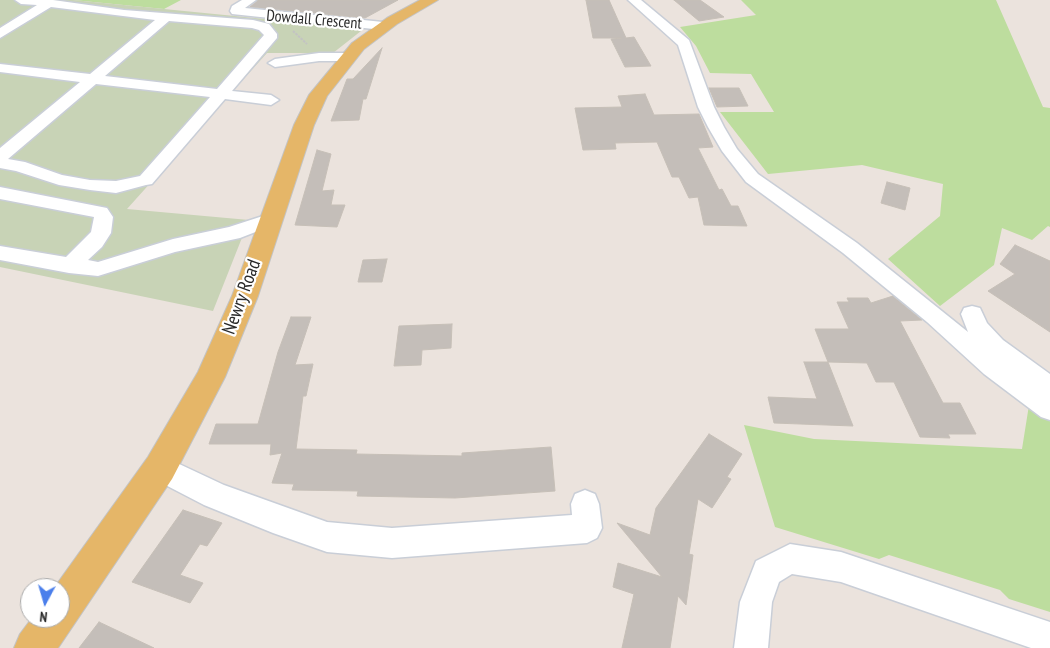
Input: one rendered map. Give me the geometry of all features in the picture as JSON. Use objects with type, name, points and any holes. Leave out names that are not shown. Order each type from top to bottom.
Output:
[{"type":"main road","name":"Newry Road","points":[[70,598],[160,468],[210,377],[244,296],[269,220],[304,125],[318,95],[348,57],[383,26],[431,0]]},
{"type":"main road","points":[[34,648],[49,628]]},
{"type":"street","points":[[0,163],[19,166],[59,180],[90,185],[116,187],[146,180],[270,38],[269,32],[261,26],[244,22],[165,18],[21,0]]},
{"type":"street","name":"Dowdall Crescent","points":[[250,0],[236,8],[236,11],[383,26]]},
{"type":"street","points":[[634,0],[684,43],[706,107],[716,127],[730,151],[752,178],[850,248],[935,316],[992,367],[1050,409]]},
{"type":"street","points":[[0,34],[49,3]]},
{"type":"street","points":[[0,157],[165,18]]},
{"type":"street","points":[[275,63],[319,57],[348,57]]},
{"type":"street","points":[[108,65],[123,70],[122,77],[118,81],[95,90],[77,92],[70,91],[62,86],[64,79],[69,75],[92,66],[108,65]]},
{"type":"street","points":[[0,68],[271,100],[255,116]]},
{"type":"street","points":[[0,193],[100,212],[104,217],[101,233],[69,266]]},
{"type":"street","points":[[0,253],[98,270],[173,246],[233,233],[269,220]]},
{"type":"street","points":[[972,314],[977,328],[995,346],[1050,388]]},
{"type":"street","points":[[160,468],[214,496],[327,537],[392,543],[587,528],[585,504]]},
{"type":"street","points":[[751,648],[756,602],[767,572],[790,558],[841,567],[1050,638]]},
{"type":"green space","points":[[0,0],[73,0],[356,28],[355,30],[361,31],[333,53],[267,53],[127,209],[249,220],[213,311],[0,267]]},
{"type":"green space","points":[[73,0],[181,0],[164,9]]},
{"type":"green space","points":[[741,0],[996,0],[1043,107],[1050,108],[1050,227],[1048,226],[1032,240],[1002,228],[994,265],[940,306],[888,259],[940,216],[943,184],[862,165],[768,174],[720,112],[774,112],[751,74],[710,73],[696,46],[680,27],[756,15]]},
{"type":"green space","points":[[1029,405],[1050,420],[1050,612],[1009,599],[1000,590],[889,555],[879,559],[775,527],[744,425],[814,439],[1022,449]]},
{"type":"building","points":[[258,0],[398,0],[365,18],[250,7]]},
{"type":"building","points":[[586,0],[609,0],[626,38],[634,37],[651,66],[625,67],[611,39],[622,38],[593,38]]},
{"type":"building","points":[[674,0],[700,0],[724,17],[699,21]]},
{"type":"building","points":[[382,48],[366,99],[363,99],[359,120],[331,121],[347,79],[353,79]]},
{"type":"building","points":[[709,88],[739,88],[748,106],[717,107]]},
{"type":"building","points":[[645,94],[654,115],[699,114],[713,147],[698,148],[719,190],[722,189],[731,206],[738,206],[747,226],[704,225],[698,197],[689,198],[679,177],[672,177],[657,142],[615,143],[616,149],[583,150],[575,108],[622,107],[618,96]]},
{"type":"building","points":[[317,150],[331,154],[322,191],[334,190],[331,205],[345,205],[337,227],[295,225]]},
{"type":"building","points":[[887,182],[910,188],[905,210],[881,203]]},
{"type":"building","points":[[1015,245],[1050,261],[1050,332],[988,291],[1015,274],[1000,264]]},
{"type":"building","points":[[387,259],[382,282],[358,282],[363,260]]},
{"type":"building","points":[[893,296],[922,320],[900,321],[943,403],[960,403],[976,434],[948,434],[950,438],[920,437],[894,382],[876,382],[867,363],[828,362],[815,329],[849,329],[837,302],[849,302],[847,298],[868,298],[871,303]]},
{"type":"building","points":[[291,317],[311,317],[295,365],[313,364],[306,396],[303,396],[296,449],[357,450],[356,454],[462,456],[462,453],[551,447],[555,491],[455,498],[357,496],[358,491],[292,490],[294,484],[272,483],[282,453],[270,455],[271,444],[209,444],[216,424],[258,424],[278,352]]},
{"type":"building","points":[[452,324],[451,348],[422,350],[421,365],[394,366],[399,326]]},
{"type":"building","points":[[804,362],[828,362],[853,426],[774,423],[768,397],[817,399]]},
{"type":"building","points":[[709,434],[742,454],[727,477],[731,479],[712,508],[698,499],[689,554],[693,555],[686,605],[678,596],[670,648],[622,648],[634,594],[613,587],[618,563],[662,577],[617,523],[650,535],[656,508]]},
{"type":"building","points":[[183,510],[222,523],[207,546],[200,544],[180,575],[203,583],[190,603],[132,582]]},
{"type":"building","points":[[99,622],[154,648],[79,648]]}]
